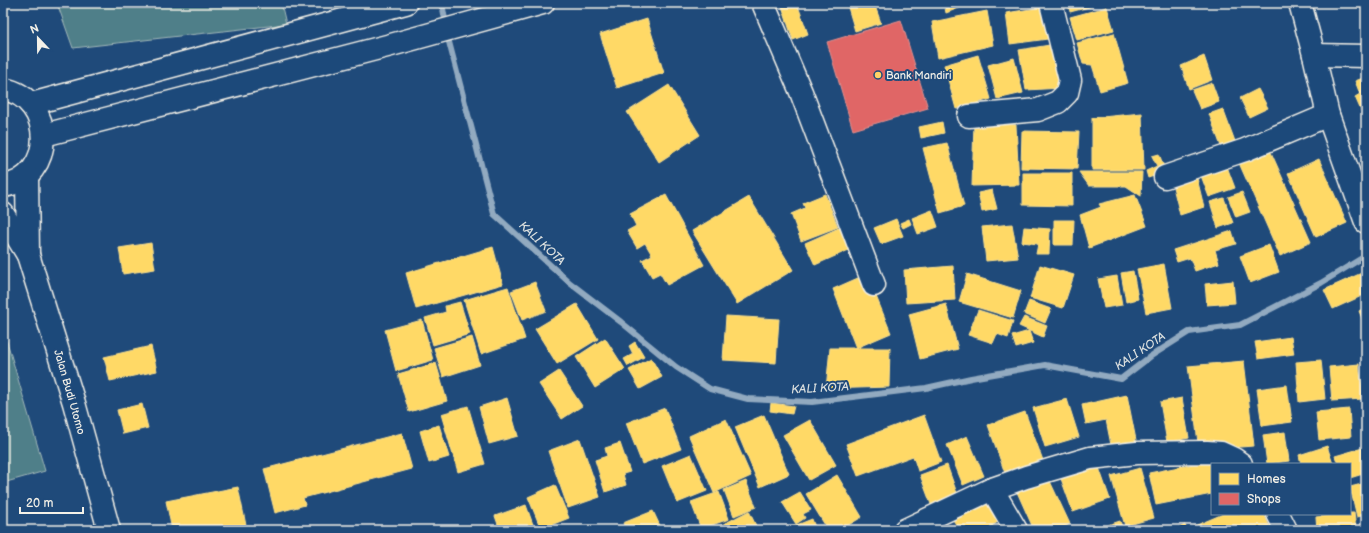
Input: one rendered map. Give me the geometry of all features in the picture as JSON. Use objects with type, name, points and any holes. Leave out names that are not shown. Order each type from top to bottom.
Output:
[{"type":"street","points":[[30,104],[406,3]]},
{"type":"street","points":[[44,135],[391,45],[543,3]]},
{"type":"street","points":[[763,3],[801,92],[874,285]]},
{"type":"street","points":[[969,116],[1038,110],[1058,102],[1067,93],[1070,80],[1051,3]]},
{"type":"street","points":[[1300,3],[1328,115],[1366,222]]},
{"type":"street","points":[[1314,55],[1366,56]]},
{"type":"street","points":[[3,186],[14,185],[27,176],[37,164],[42,150],[44,135],[40,119],[30,104],[20,95],[4,88]]},
{"type":"street","points":[[1166,177],[1245,150],[1328,115]]},
{"type":"street","name":"Jalan Budi Utomo","points":[[27,176],[28,255]]},
{"type":"street","name":"Jalan Budi Utomo","points":[[3,214],[28,255],[74,403],[109,530]]},
{"type":"street","points":[[905,530],[992,489],[1090,458],[1137,453],[1207,452],[1221,453],[1239,463]]},
{"type":"street","points":[[992,489],[1016,530]]},
{"type":"street","points":[[1278,515],[1286,530]]},
{"type":"green space","points":[[57,3],[281,3],[286,24],[73,48]]},
{"type":"green space","points":[[3,328],[45,471],[3,483]]},
{"type":"building: Homes","points":[[345,3],[359,3],[346,6]]},
{"type":"building: Homes","points":[[781,3],[797,3],[808,34],[793,40]]},
{"type":"building: Homes","points":[[874,3],[881,23],[855,31],[847,4]]},
{"type":"building: Homes","points":[[944,3],[972,3],[946,13]]},
{"type":"building: Homes","points":[[979,3],[997,3],[981,8]]},
{"type":"building: Homes","points":[[1068,3],[1093,3],[1093,6],[1070,12]]},
{"type":"building: Homes","points":[[1043,7],[1048,39],[1010,44],[1006,13]]},
{"type":"building: Homes","points":[[1107,7],[1114,30],[1077,40],[1070,17]]},
{"type":"building: Homes","points":[[987,11],[993,45],[938,58],[932,22]]},
{"type":"building: Homes","points":[[647,19],[664,73],[617,88],[600,34]]},
{"type":"building: Homes","points":[[1114,33],[1128,83],[1100,91],[1092,65],[1083,64],[1077,43]]},
{"type":"building: Homes","points":[[1056,44],[1062,88],[1026,90],[1019,50]]},
{"type":"building: Homes","points":[[978,55],[991,99],[956,109],[944,65]]},
{"type":"building: Homes","points":[[1204,56],[1212,80],[1189,89],[1181,66]]},
{"type":"building: Homes","points":[[1014,58],[1023,93],[997,99],[988,65]]},
{"type":"building: Homes","points":[[1366,77],[1366,122],[1355,97],[1360,94],[1355,81]]},
{"type":"building: Homes","points":[[1212,83],[1219,102],[1200,109],[1192,90]]},
{"type":"building: Homes","points":[[669,85],[700,135],[659,162],[627,112]]},
{"type":"building: Homes","points":[[1258,89],[1268,108],[1249,117],[1240,98]]},
{"type":"building: Homes","points":[[1223,109],[1236,144],[1222,149],[1209,114]]},
{"type":"building: Homes","points":[[1142,113],[1144,170],[1092,170],[1092,118]]},
{"type":"building: Homes","points":[[942,122],[944,133],[921,138],[919,127]]},
{"type":"building: Homes","points":[[974,123],[1016,125],[1019,185],[972,186]]},
{"type":"building: Homes","points":[[1022,131],[1079,132],[1077,169],[1021,168]]},
{"type":"building: Homes","points":[[947,143],[964,206],[940,213],[923,148]]},
{"type":"building: Homes","points":[[1270,150],[1311,242],[1280,256],[1239,163]]},
{"type":"building: Homes","points":[[1159,154],[1166,172],[1148,178],[1146,171],[1157,166],[1152,156]]},
{"type":"building: Homes","points":[[1319,159],[1347,223],[1316,237],[1288,173]]},
{"type":"building: Homes","points":[[1226,164],[1235,188],[1209,197],[1200,173]]},
{"type":"building: Homes","points":[[1195,170],[1204,207],[1180,215],[1172,183]]},
{"type":"building: Homes","points":[[1079,172],[1142,172],[1141,196],[1126,186],[1089,186]]},
{"type":"building: Homes","points":[[1023,173],[1072,173],[1072,206],[1023,205]]},
{"type":"building: Homes","points":[[992,190],[997,209],[982,212],[978,193]]},
{"type":"building: Homes","points":[[1242,192],[1250,212],[1236,217],[1228,197]]},
{"type":"building: Homes","points":[[825,194],[838,227],[801,241],[791,214],[805,208],[803,203]]},
{"type":"building: Homes","points":[[666,195],[704,265],[667,285],[660,273],[652,277],[642,260],[652,255],[645,243],[637,248],[627,231],[636,226],[630,214]]},
{"type":"building: Homes","points":[[1135,195],[1147,226],[1089,248],[1080,215],[1101,207],[1099,204]]},
{"type":"building: Homes","points":[[749,197],[793,270],[737,304],[692,231]]},
{"type":"building: Homes","points":[[1224,198],[1233,223],[1218,228],[1210,202]]},
{"type":"building: Homes","points":[[932,210],[938,227],[918,234],[912,218]]},
{"type":"building: Homes","points":[[896,219],[903,236],[881,244],[874,228]]},
{"type":"building: Homes","points":[[909,219],[911,224],[903,228],[900,223]]},
{"type":"building: Homes","points":[[1054,220],[1074,220],[1073,245],[1054,245]]},
{"type":"building: Homes","points":[[1012,224],[1018,258],[986,261],[982,227]]},
{"type":"building: Homes","points":[[841,227],[851,249],[815,265],[805,243]]},
{"type":"building: Homes","points":[[1024,227],[1050,229],[1049,254],[1036,254],[1038,244],[1022,242]]},
{"type":"building: Homes","points":[[1232,231],[1236,244],[1215,250],[1219,263],[1195,271],[1190,258],[1177,262],[1173,250]]},
{"type":"building: Homes","points":[[151,243],[155,269],[123,274],[119,248]]},
{"type":"building: Homes","points":[[1269,245],[1279,272],[1250,283],[1240,256]]},
{"type":"building: Homes","points":[[493,247],[503,284],[416,309],[406,273]]},
{"type":"building: Homes","points":[[1164,264],[1172,308],[1146,313],[1137,269]]},
{"type":"building: Homes","points":[[1040,265],[1074,275],[1063,308],[1030,298]]},
{"type":"building: Homes","points":[[953,266],[955,300],[906,303],[904,270]]},
{"type":"building: Homes","points":[[1133,271],[1138,299],[1126,302],[1121,273]]},
{"type":"building: Homes","points":[[1366,271],[1366,294],[1333,309],[1324,290]]},
{"type":"building: Homes","points":[[867,274],[891,333],[856,348],[833,289]]},
{"type":"building: Homes","points":[[967,274],[1021,291],[1013,318],[959,302]]},
{"type":"building: Homes","points":[[1117,276],[1122,305],[1104,308],[1098,279]]},
{"type":"building: Homes","points":[[1233,281],[1235,303],[1207,305],[1205,284]]},
{"type":"building: Homes","points":[[535,282],[546,311],[522,320],[511,291]]},
{"type":"building: Homes","points":[[508,287],[525,339],[481,354],[464,300]]},
{"type":"building: Homes","points":[[1029,301],[1051,309],[1045,323],[1024,314]]},
{"type":"building: Homes","points":[[460,302],[470,334],[433,345],[425,318],[446,312],[445,306]]},
{"type":"building: Homes","points":[[577,304],[598,339],[557,364],[535,329]]},
{"type":"building: Homes","points":[[946,304],[958,349],[920,359],[909,314]]},
{"type":"building: Homes","points":[[1366,307],[1366,328],[1359,311]]},
{"type":"building: Homes","points":[[978,310],[1013,321],[1008,338],[997,334],[993,343],[968,335]]},
{"type":"building: Homes","points":[[726,316],[779,319],[776,363],[723,360]]},
{"type":"building: Homes","points":[[1024,317],[1047,326],[1043,337],[1019,326]]},
{"type":"building: Homes","points":[[422,320],[433,360],[396,371],[385,330]]},
{"type":"building: Homes","points":[[1029,331],[1033,343],[1016,348],[1012,336]]},
{"type":"building: Homes","points":[[472,337],[480,365],[443,377],[434,348]]},
{"type":"building: Homes","points":[[1291,337],[1294,354],[1258,359],[1255,342]]},
{"type":"building: Homes","points":[[605,338],[625,369],[595,388],[576,357]]},
{"type":"building: Homes","points":[[635,342],[644,357],[628,366],[624,359],[633,354],[629,346]]},
{"type":"building: Homes","points":[[151,346],[157,371],[110,381],[104,357]]},
{"type":"building: Homes","points":[[830,348],[890,348],[889,387],[826,389]]},
{"type":"building: Homes","points":[[651,358],[662,377],[640,389],[629,370]]},
{"type":"building: Homes","points":[[1321,360],[1325,399],[1299,402],[1296,362]]},
{"type":"building: Homes","points":[[1244,361],[1254,446],[1199,450],[1188,366]]},
{"type":"building: Homes","points":[[436,363],[447,401],[409,412],[398,374]]},
{"type":"building: Homes","points":[[1359,364],[1363,399],[1332,401],[1329,367]]},
{"type":"building: Homes","points":[[559,371],[582,406],[562,419],[539,384]]},
{"type":"building: Homes","points":[[1287,385],[1292,422],[1262,426],[1257,389]]},
{"type":"building: Homes","points":[[1127,395],[1137,445],[1112,450],[1106,420],[1086,424],[1082,405]]},
{"type":"building: Homes","points":[[507,398],[518,436],[489,444],[479,407]]},
{"type":"building: Homes","points":[[1182,398],[1189,438],[1167,442],[1160,402]]},
{"type":"building: Homes","points":[[1067,399],[1079,437],[1045,447],[1033,408]]},
{"type":"building: Homes","points":[[771,403],[794,406],[792,414],[770,411]]},
{"type":"building: Homes","points":[[142,404],[148,428],[123,434],[117,410]]},
{"type":"building: Homes","points":[[468,406],[485,464],[458,472],[441,414]]},
{"type":"building: Homes","points":[[665,408],[681,449],[642,464],[626,423]]},
{"type":"building: Homes","points":[[1349,409],[1351,437],[1319,440],[1316,412]]},
{"type":"building: Homes","points":[[1025,412],[1044,463],[1006,476],[988,425]]},
{"type":"building: Homes","points":[[764,415],[789,474],[760,487],[735,427]]},
{"type":"building: Homes","points":[[924,415],[941,462],[918,471],[913,456],[858,476],[846,444]]},
{"type":"building: Homes","points":[[726,419],[751,476],[714,493],[689,436]]},
{"type":"building: Homes","points":[[810,420],[836,465],[809,480],[783,435]]},
{"type":"building: Homes","points":[[439,425],[449,457],[429,463],[420,431]]},
{"type":"building: Homes","points":[[1285,432],[1289,461],[1267,463],[1263,435]]},
{"type":"building: Homes","points":[[402,433],[412,469],[303,498],[305,505],[275,513],[264,469]]},
{"type":"building: Homes","points":[[967,436],[984,476],[963,485],[947,445]]},
{"type":"building: Homes","points":[[580,439],[600,497],[568,508],[548,451]]},
{"type":"building: Homes","points":[[620,443],[630,472],[623,474],[626,485],[605,492],[595,460],[607,456],[605,448]]},
{"type":"building: Homes","points":[[1327,446],[1333,463],[1301,463],[1299,455]]},
{"type":"building: Homes","points":[[1366,447],[1366,473],[1351,478],[1351,463],[1338,463],[1335,456]]},
{"type":"building: Homes","points":[[691,454],[707,491],[677,503],[662,466]]},
{"type":"building: Homes","points":[[1219,459],[1220,463],[1211,463],[1211,494],[1156,505],[1149,473]]},
{"type":"building: Homes","points":[[1097,462],[1110,499],[1073,512],[1060,476]]},
{"type":"building: Homes","points":[[947,465],[958,496],[932,507],[920,475]]},
{"type":"building: Homes","points":[[1140,468],[1154,518],[1125,526],[1111,476]]},
{"type":"building: Homes","points":[[837,475],[862,517],[840,530],[828,530],[806,494]]},
{"type":"building: Homes","points":[[1048,477],[1070,524],[1057,530],[1034,530],[1017,492]]},
{"type":"building: Homes","points":[[746,481],[756,507],[734,516],[724,490]]},
{"type":"building: Homes","points":[[1366,483],[1366,515],[1357,517],[1351,487]]},
{"type":"building: Homes","points":[[555,485],[569,518],[541,529],[528,497]]},
{"type":"building: Homes","points":[[238,487],[247,530],[172,530],[166,501]]},
{"type":"building: Homes","points":[[719,492],[729,519],[701,529],[691,502]]},
{"type":"building: Homes","points":[[800,492],[811,510],[803,514],[805,518],[796,524],[782,502]]},
{"type":"building: Homes","points":[[986,497],[1001,520],[987,529],[988,530],[960,530],[953,520]]},
{"type":"building: Homes","points":[[526,505],[535,530],[500,530],[495,516]]},
{"type":"building: Homes","points":[[653,511],[662,530],[626,530],[623,523]]},
{"type":"building: Homes","points":[[749,511],[758,530],[722,530],[720,526]]},
{"type":"building: Homes","points":[[1351,513],[1354,513],[1356,530],[1317,530],[1316,517],[1351,515]]},
{"type":"building: Homes","points":[[1221,515],[1264,515],[1271,530],[1191,530],[1190,528]]},
{"type":"building: Homes","points":[[812,519],[816,530],[787,530],[787,529]]},
{"type":"building: Homes","points":[[1366,519],[1366,530],[1364,530],[1364,520]]},
{"type":"building: Homes","points":[[1120,521],[1123,530],[1096,530],[1096,529]]},
{"type":"building: Homes","points":[[1185,525],[1187,530],[1172,530]]},
{"type":"building: Shops","name":"Bank Mandiri","points":[[901,20],[928,108],[853,130],[827,42]]},
{"type":"waterway","name":"KALI KOTA","points":[[442,3],[449,42],[494,214],[570,283],[676,367],[710,389],[748,399],[812,402],[926,388],[971,378],[1045,365],[1121,379],[1151,356],[1189,332],[1240,325],[1321,283],[1362,258],[1366,253]]},
{"type":"place","name":"Bank Mandiri","points":[[878,75]]}]
